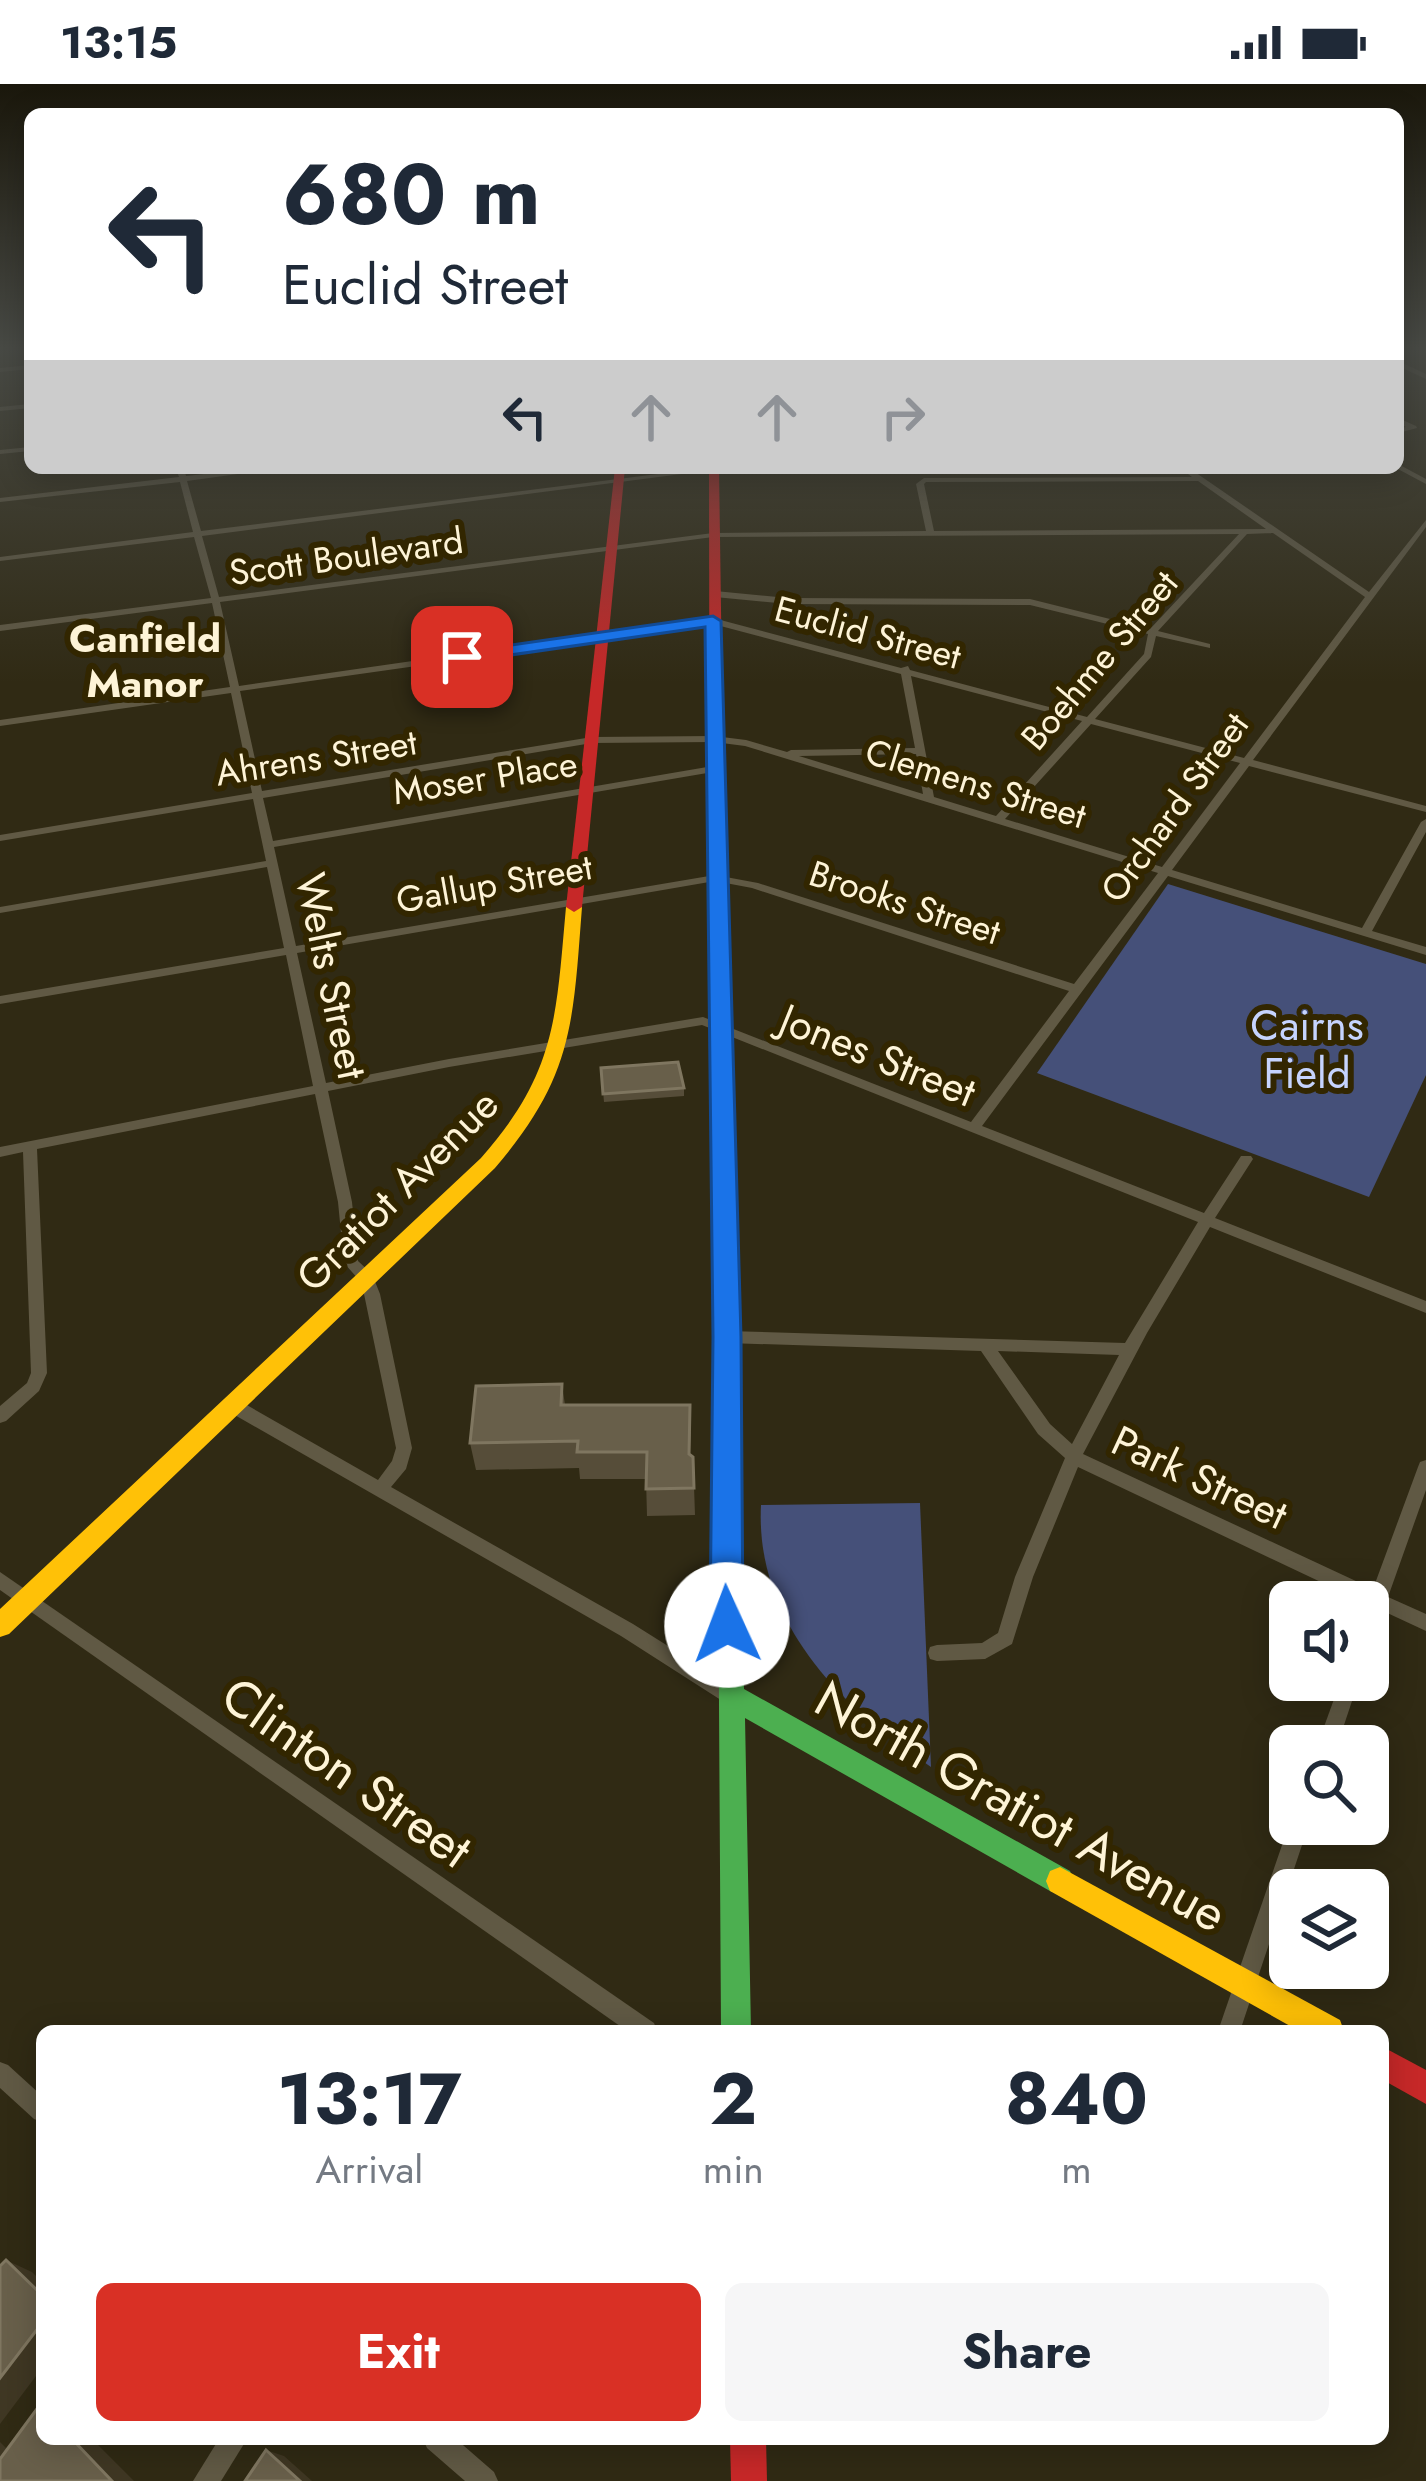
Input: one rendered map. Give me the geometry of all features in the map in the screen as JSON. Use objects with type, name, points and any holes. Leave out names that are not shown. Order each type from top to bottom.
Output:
[{"type":"main road","points":[[717,474],[713,769],[727,1337],[724,1580],[736,2025]]},
{"type":"main road","name":"Gratiot Avenue","points":[[0,1626],[510,1141],[544,1093],[560,1046],[620,475]]},
{"type":"main road","name":"North Gratiot Avenue","points":[[730,1696],[1319,2025]]},
{"type":"main road","points":[[1389,2066],[1426,2088]]},
{"type":"main road","points":[[748,2445],[749,2481]]},
{"type":"street","points":[[0,500],[175,474]]},
{"type":"street","name":"Welts Street","points":[[182,474],[216,601],[346,1202],[351,1263],[367,1278],[404,1448],[400,1464],[381,1488]]},
{"type":"street","points":[[1193,474],[1367,595]]},
{"type":"street","points":[[0,559],[620,475]]},
{"type":"street","points":[[931,534],[922,481],[1200,479]]},
{"type":"street","name":"Orchard Street","points":[[973,1129],[1367,595],[1426,523]]},
{"type":"street","name":"Scott Boulevard","points":[[0,628],[713,535],[1275,532]]},
{"type":"street","name":"Boehme Street","points":[[998,820],[1148,655],[1155,642],[1153,631],[1244,534]]},
{"type":"street","points":[[715,594],[788,601],[1030,602],[1208,646]]},
{"type":"street","name":"Euclid Street","points":[[0,723],[713,621],[1426,809]]},
{"type":"street","points":[[905,668],[928,800]]},
{"type":"street","name":"Ahrens Street","points":[[0,838],[592,740],[713,739]]},
{"type":"street","name":"Clemens Street","points":[[713,739],[1426,951]]},
{"type":"street","points":[[776,754],[922,751]]},
{"type":"street","name":"Moser Place","points":[[267,844],[713,769]]},
{"type":"street","points":[[1365,933],[1426,822]]},
{"type":"street","points":[[0,910],[271,863]]},
{"type":"street","name":"Gallup Street","points":[[0,1000],[715,878]]},
{"type":"street","name":"Brooks Street","points":[[715,878],[754,885],[1076,989]]},
{"type":"street","name":"Jones Street","points":[[0,1152],[320,1088],[703,1021],[1426,1307]]},
{"type":"street","points":[[0,1416],[33,1387],[39,1373],[30,1146]]},
{"type":"street","points":[[937,1653],[985,1651],[1006,1638],[1022,1578],[1130,1349],[1246,1159]]},
{"type":"street","points":[[727,1337],[1130,1349]]},
{"type":"street","name":"Park Street","points":[[985,1344],[1044,1429],[1077,1459],[1337,1581]]},
{"type":"street","points":[[232,1405],[730,1696]]},
{"type":"street","points":[[1385,1581],[1426,1466]]},
{"type":"street","name":"Clinton Street","points":[[0,1580],[637,2025]]},
{"type":"street","name":"Park Street","points":[[1389,1605],[1426,1623]]},
{"type":"street","points":[[1231,2025],[1292,1845]]},
{"type":"street","points":[[0,2073],[36,2106]]},
{"type":"street","points":[[206,2481],[230,2445]]},
{"type":"street","points":[[443,2445],[485,2481]]},
{"type":"green space","name":"Cairns Field","points":[[1168,884],[1426,964],[1426,1075],[1369,1197],[1037,1073]]},
{"type":"green space","points":[[920,1503],[931,1767],[866,1718],[810,1658],[772,1587],[763,1547],[761,1505]]},
{"type":"building","points":[[678,1062],[684,1088],[603,1094],[601,1068]]},
{"type":"building","points":[[562,1384],[561,1405],[690,1405],[694,1488],[646,1489],[647,1452],[577,1452],[578,1441],[470,1443],[476,1386]]},
{"type":"building","points":[[6,2260],[36,2289],[36,2331],[0,2378],[0,2266]]},
{"type":"building","points":[[36,2410],[36,2445],[78,2445],[112,2481],[0,2481],[0,2459]]},
{"type":"building","points":[[266,2450],[300,2481],[245,2481]]},
{"type":"traffic: fast","points":[[719,1100],[731,1696],[1060,1881]]},
{"type":"traffic: fast","points":[[731,1696],[736,2025]]},
{"type":"traffic: slow","points":[[0,1626],[488,1163],[515,1132],[534,1103],[558,1045],[574,907]]},
{"type":"traffic: slow","points":[[1060,1881],[1318,2025]]},
{"type":"traffic: jam","points":[[574,907],[619,474]]},
{"type":"traffic: jam","points":[[714,474],[719,1100]]},
{"type":"traffic: jam","points":[[1389,2066],[1426,2088]]},
{"type":"traffic: jam","points":[[748,2445],[749,2481]]},
{"type":"district","name":"Canfield Manor","points":[[145,660]]},
{"type":"route","points":[[462,657],[713,621],[727,1337],[727,1625]]}]
